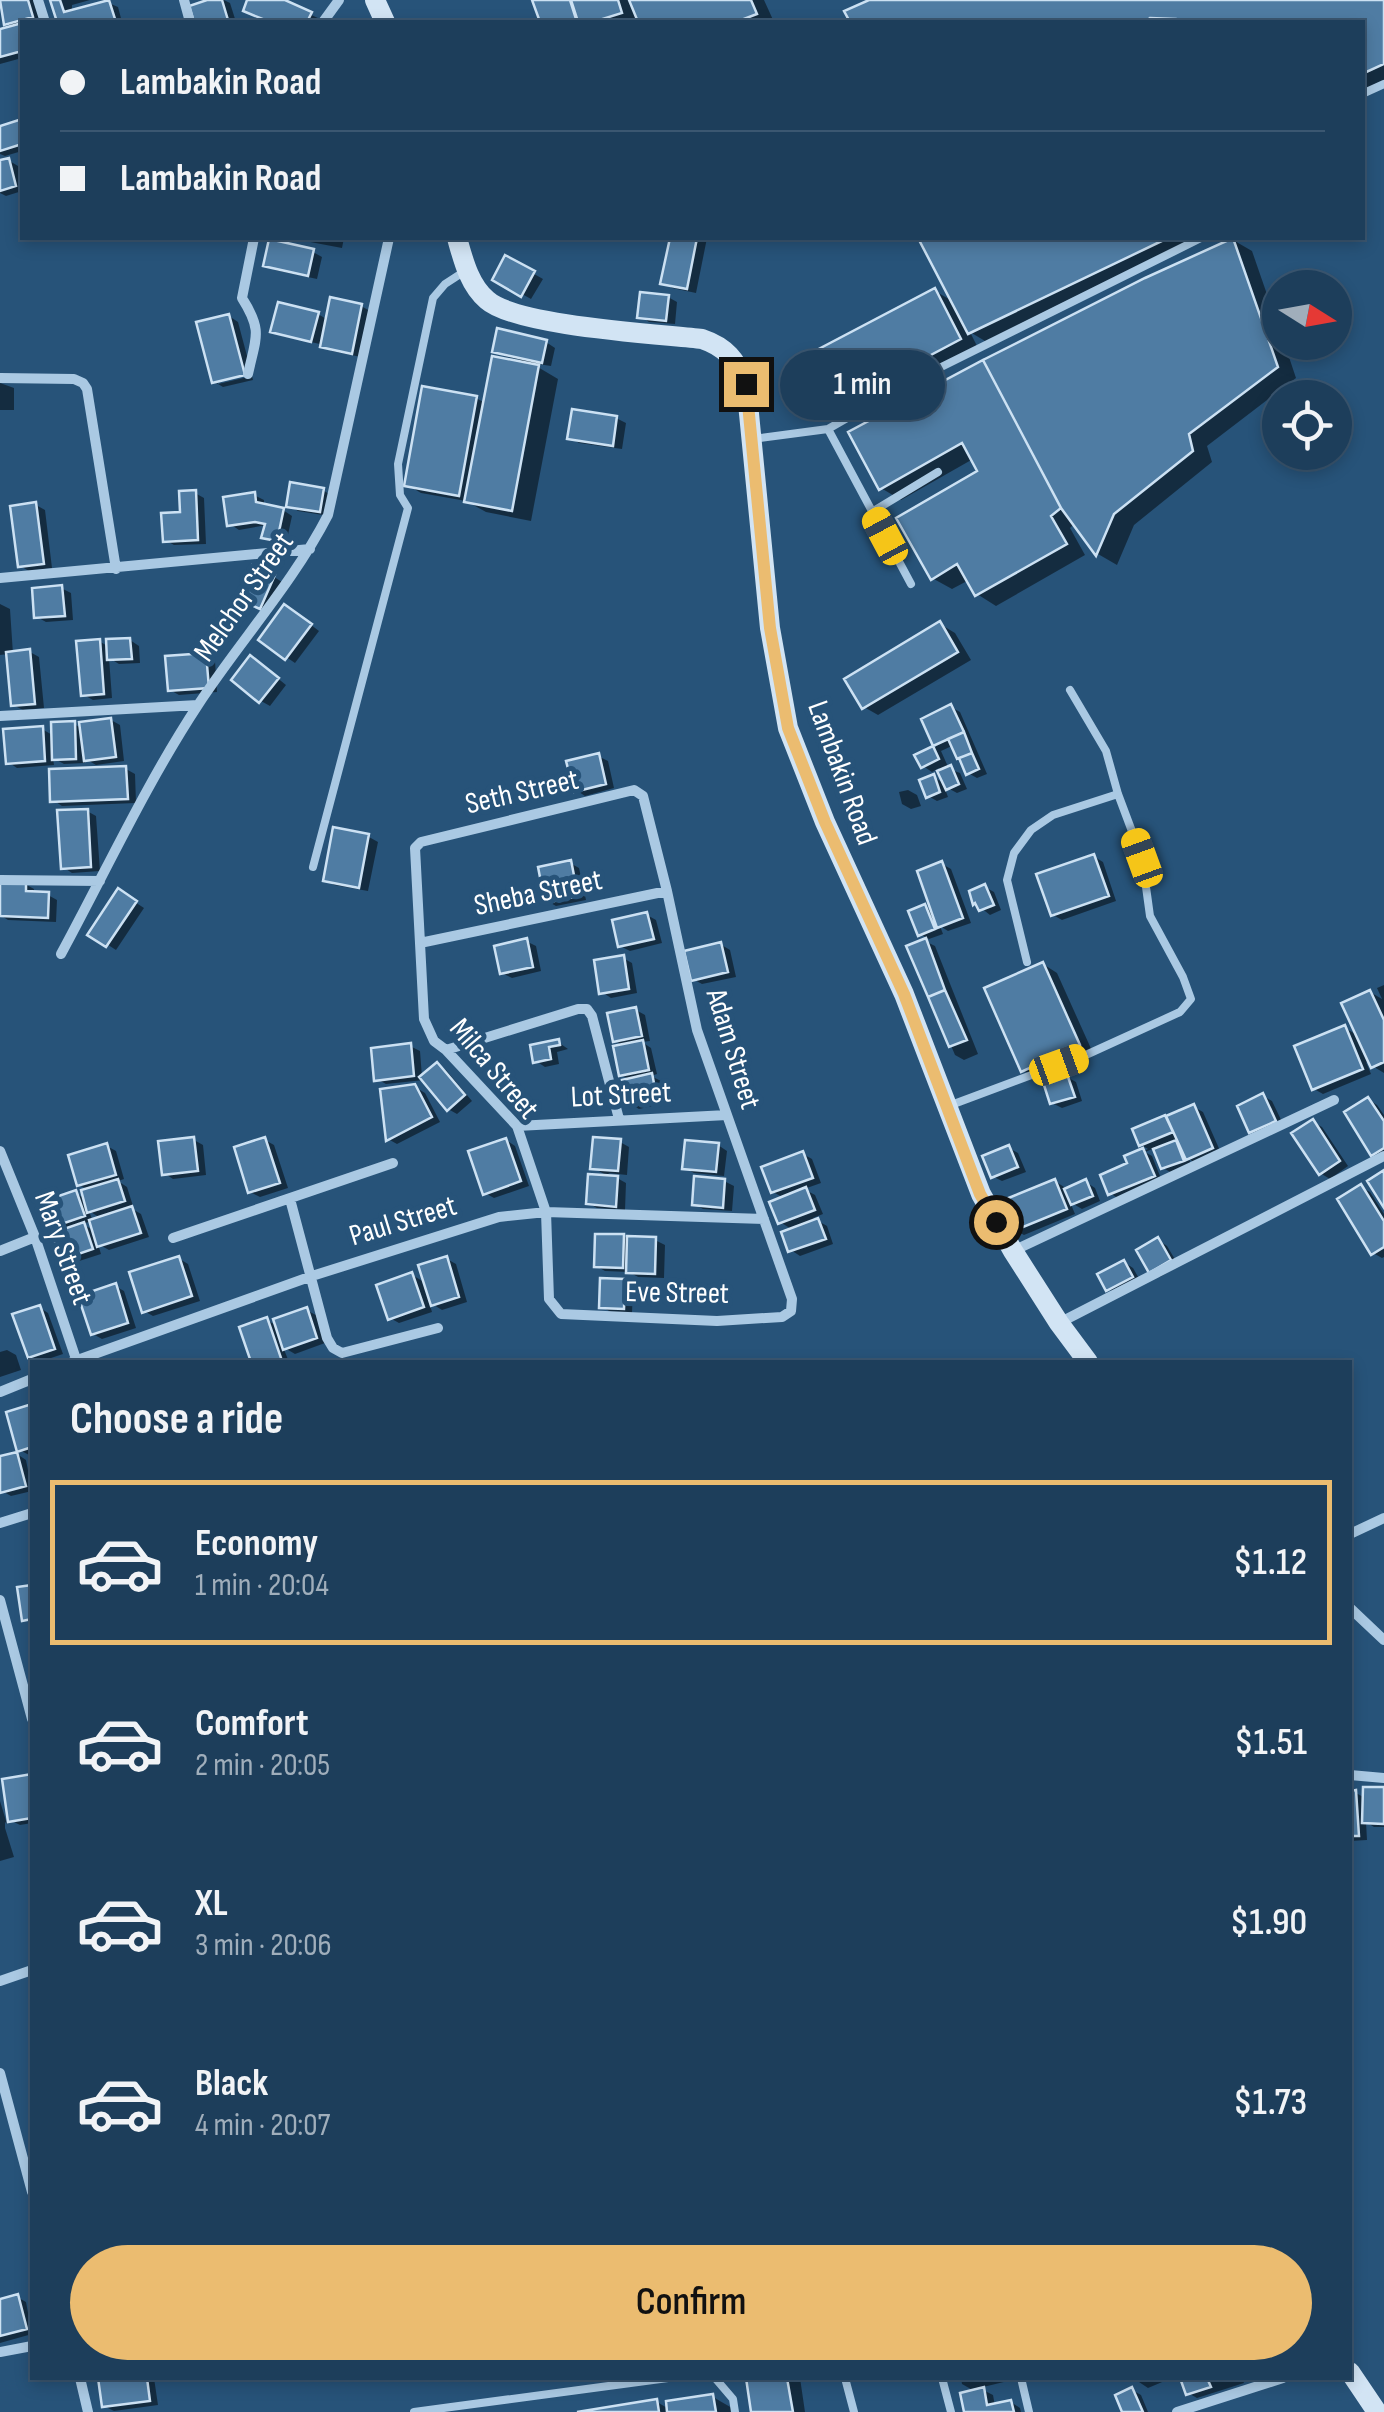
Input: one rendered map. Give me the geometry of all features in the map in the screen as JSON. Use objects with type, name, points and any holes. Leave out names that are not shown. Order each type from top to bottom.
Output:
[{"type":"main road","name":"Lambakin Road","points":[[458,240],[466,270],[487,300],[506,310],[529,318],[702,339],[730,354],[746,384],[770,628],[788,728],[825,822],[904,994],[980,1194],[1012,1251],[1087,1360]]},
{"type":"main road","points":[[1352,2375],[1377,2412]]},
{"type":"street","points":[[248,374],[257,336],[255,319],[242,298],[254,240]]},
{"type":"street","name":"Melchor Street","points":[[61,954],[137,808],[198,705],[310,550],[328,515],[388,240]]},
{"type":"street","points":[[0,378],[74,379],[87,389],[116,569]]},
{"type":"street","points":[[0,578],[310,550]]},
{"type":"street","points":[[0,716],[198,705]]},
{"type":"street","name":"Seth Street","points":[[415,848],[420,842],[634,790],[642,796]]},
{"type":"street","name":"Adam Street","points":[[642,796],[696,1030],[792,1299],[791,1311]]},
{"type":"street","name":"Milca Street","points":[[415,848],[424,1019],[434,1041],[516,1126],[546,1212],[549,1299],[561,1314]]},
{"type":"street","points":[[0,880],[100,881]]},
{"type":"street","name":"Sheba Street","points":[[420,943],[666,891]]},
{"type":"street","points":[[446,1050],[587,1010],[592,1016],[619,1120]]},
{"type":"street","points":[[1012,1251],[1334,1100]]},
{"type":"street","name":"Lot Street","points":[[516,1126],[727,1115]]},
{"type":"street","name":"Mary Street","points":[[0,1151],[34,1237],[74,1360]]},
{"type":"street","points":[[1059,1323],[1384,1156]]},
{"type":"street","points":[[173,1238],[392,1164]]},
{"type":"street","points":[[290,1199],[333,1348],[342,1353],[438,1328]]},
{"type":"street","name":"Paul Street","points":[[81,1360],[312,1276],[499,1217],[546,1212],[764,1219]]},
{"type":"street","points":[[0,1251],[34,1237]]},
{"type":"street","name":"Eve Street","points":[[561,1314],[717,1322],[782,1317],[791,1311]]},
{"type":"street","points":[[0,1392],[30,1380]]},
{"type":"street","points":[[0,1523],[30,1514]]},
{"type":"street","points":[[1352,1533],[1384,1518]]},
{"type":"street","points":[[0,1600],[30,1712]]},
{"type":"street","points":[[1352,1610],[1384,1640]]},
{"type":"street","points":[[1352,1775],[1384,1778]]},
{"type":"street","points":[[0,1981],[30,1971]]},
{"type":"street","points":[[0,2072],[30,2184]]},
{"type":"street","points":[[0,2352],[30,2346]]},
{"type":"street","points":[[80,2380],[88,2412]]},
{"type":"street","points":[[1177,2412],[1277,2380]]},
{"type":"lane","points":[[751,439],[828,429],[900,386],[1197,240]]},
{"type":"lane","points":[[313,868],[408,508],[400,494],[398,464],[433,298],[466,270]]},
{"type":"lane","points":[[828,429],[911,584]]},
{"type":"lane","points":[[872,512],[938,472]]},
{"type":"lane","points":[[947,1106],[1088,1054],[1180,1012],[1190,999],[1150,916],[1142,858],[1106,751],[1070,690]]},
{"type":"lane","points":[[1027,962],[1007,880],[1014,853],[1030,830],[1053,815],[1118,794]]},
{"type":"lane","points":[[414,2412],[653,2380]]},
{"type":"lane","points":[[717,2380],[733,2398],[736,2412]]},
{"type":"lane","points":[[846,2380],[854,2412]]},
{"type":"lane","points":[[943,2380],[951,2412]]},
{"type":"lane","points":[[1021,2380],[1029,2412]]},
{"type":"building","points":[[0,0],[28,0],[33,17],[4,25]]},
{"type":"building","points":[[50,0],[60,0],[64,12],[109,0],[115,20],[56,20]]},
{"type":"building","points":[[222,0],[228,20],[193,20],[189,6]]},
{"type":"building","points":[[247,0],[285,0],[312,12],[308,20],[265,20],[243,11]]},
{"type":"building","points":[[532,0],[570,0],[576,20],[539,20]]},
{"type":"building","points":[[571,0],[618,0],[622,13],[599,20],[577,20]]},
{"type":"building","points":[[629,0],[751,0],[757,14],[741,20],[637,20]]},
{"type":"building","points":[[869,0],[1384,0],[1384,64],[1365,73],[1365,20],[849,20],[844,11]]},
{"type":"building","points":[[20,24],[20,52],[0,57],[0,29]]},
{"type":"building","points":[[20,120],[20,145],[0,151],[0,126]]},
{"type":"building","points":[[9,158],[16,186],[0,191],[0,160]]},
{"type":"building","points":[[269,240],[314,249],[308,276],[263,266]]},
{"type":"building","points":[[670,240],[697,240],[687,289],[660,284]]},
{"type":"building","points":[[919,240],[1164,240],[968,334]]},
{"type":"building","points":[[1234,240],[1262,321],[1262,360],[1276,360],[1278,367],[1189,434],[1193,451],[1114,514],[1096,556],[1061,508],[983,360],[1145,278]]},
{"type":"building","points":[[505,255],[535,271],[521,297],[492,280]]},
{"type":"building","points":[[935,288],[961,339],[840,403],[813,352]]},
{"type":"building","points":[[640,292],[669,295],[666,321],[637,318]]},
{"type":"building","points":[[330,297],[362,304],[352,354],[320,347]]},
{"type":"building","points":[[278,302],[319,312],[311,342],[270,332]]},
{"type":"building","points":[[229,314],[245,375],[212,383],[196,322]]},
{"type":"building","points":[[497,328],[547,340],[542,363],[492,352]]},
{"type":"building","points":[[492,356],[539,365],[512,511],[464,502]]},
{"type":"building","points":[[983,360],[1061,508],[1051,516],[1067,544],[975,596],[957,564],[931,580],[896,518],[977,471],[962,443],[879,490],[848,432]]},
{"type":"building","points":[[422,386],[477,396],[459,496],[404,486]]},
{"type":"building","points":[[572,409],[617,416],[613,446],[567,439]]},
{"type":"building","points":[[290,482],[324,488],[320,512],[286,507]]},
{"type":"building","points":[[196,490],[198,540],[163,542],[161,513],[180,512],[179,491]]},
{"type":"building","points":[[255,492],[256,502],[284,508],[277,541],[261,538],[265,524],[227,526],[223,497]]},
{"type":"building","points":[[36,502],[44,564],[18,567],[10,506]]},
{"type":"building","points":[[252,565],[275,575],[260,609],[238,599]]},
{"type":"building","points":[[62,585],[65,616],[34,618],[32,588]]},
{"type":"building","points":[[284,604],[312,624],[285,660],[258,640]]},
{"type":"building","points":[[940,621],[958,652],[862,709],[844,679]]},
{"type":"building","points":[[130,638],[132,659],[107,660],[106,639]]},
{"type":"building","points":[[100,639],[104,694],[81,696],[76,641]]},
{"type":"building","points":[[30,649],[35,704],[11,706],[6,652]]},
{"type":"building","points":[[206,653],[209,688],[168,691],[165,656]]},
{"type":"building","points":[[250,655],[279,678],[259,703],[231,680]]},
{"type":"building","points":[[951,704],[964,732],[933,746],[921,719]]},
{"type":"building","points":[[111,718],[116,757],[84,761],[79,722]]},
{"type":"building","points":[[75,721],[76,759],[52,760],[51,722]]},
{"type":"building","points":[[43,726],[45,761],[6,764],[3,729]]},
{"type":"building","points":[[964,732],[972,753],[957,759],[948,739]]},
{"type":"building","points":[[933,746],[939,759],[921,768],[914,755]]},
{"type":"building","points":[[599,753],[606,784],[574,792],[566,761]]},
{"type":"building","points":[[972,753],[979,769],[966,775],[959,758]]},
{"type":"building","points":[[951,765],[959,784],[946,790],[937,771]]},
{"type":"building","points":[[126,766],[128,799],[50,802],[49,769]]},
{"type":"building","points":[[934,774],[940,792],[926,798],[919,780]]},
{"type":"building","points":[[88,809],[91,867],[61,869],[57,810]]},
{"type":"building","points":[[333,827],[369,834],[359,888],[323,881]]},
{"type":"building","points":[[1094,854],[1109,896],[1051,916],[1036,874]]},
{"type":"building","points":[[571,860],[578,896],[545,903],[538,867]]},
{"type":"building","points":[[942,861],[963,918],[937,928],[917,871]]},
{"type":"building","points":[[0,881],[26,882],[26,891],[49,892],[48,918],[0,916]]},
{"type":"building","points":[[985,884],[994,905],[979,911],[969,891]]},
{"type":"building","points":[[118,888],[137,901],[106,947],[87,935]]},
{"type":"building","points":[[925,904],[935,929],[918,936],[908,911]]},
{"type":"building","points":[[647,912],[654,939],[618,947],[612,920]]},
{"type":"building","points":[[527,938],[533,967],[500,974],[494,946]]},
{"type":"building","points":[[926,938],[945,990],[928,997],[906,946]]},
{"type":"building","points":[[721,942],[728,972],[691,981],[684,951]]},
{"type":"building","points":[[624,955],[629,989],[599,994],[594,960]]},
{"type":"building","points":[[1043,962],[1080,1045],[1021,1072],[984,988]]},
{"type":"building","points":[[945,990],[967,1040],[949,1047],[928,997]]},
{"type":"building","points":[[1370,990],[1384,1020],[1384,1062],[1371,1068],[1341,1003]]},
{"type":"building","points":[[636,1007],[642,1036],[613,1042],[607,1013]]},
{"type":"building","points":[[1345,1025],[1363,1069],[1312,1090],[1294,1046]]},
{"type":"building","points":[[559,1039],[560,1045],[549,1047],[551,1059],[533,1063],[530,1045]]},
{"type":"building","points":[[643,1040],[649,1070],[619,1076],[613,1046]]},
{"type":"building","points":[[411,1043],[414,1076],[374,1081],[371,1048]]},
{"type":"building","points":[[437,1062],[465,1095],[447,1111],[419,1077]]},
{"type":"building","points":[[652,1073],[657,1099],[627,1106],[622,1080]]},
{"type":"building","points":[[1067,1074],[1075,1097],[1050,1104],[1043,1082]]},
{"type":"building","points":[[415,1084],[432,1117],[386,1141],[380,1089]]},
{"type":"building","points":[[1263,1093],[1276,1121],[1249,1133],[1237,1106]]},
{"type":"building","points":[[1368,1097],[1384,1121],[1384,1148],[1371,1156],[1344,1112]]},
{"type":"building","points":[[1194,1104],[1213,1148],[1186,1160],[1166,1116]]},
{"type":"building","points":[[1165,1115],[1173,1132],[1139,1146],[1132,1129]]},
{"type":"building","points":[[1313,1119],[1340,1161],[1319,1175],[1291,1133]]},
{"type":"building","points":[[194,1137],[198,1171],[162,1175],[158,1141]]},
{"type":"building","points":[[265,1137],[280,1183],[248,1193],[234,1147]]},
{"type":"building","points":[[593,1137],[621,1139],[618,1171],[590,1169]]},
{"type":"building","points":[[506,1138],[521,1181],[483,1195],[468,1151]]},
{"type":"building","points":[[685,1140],[719,1143],[716,1172],[682,1169]]},
{"type":"building","points":[[1176,1140],[1184,1161],[1161,1169],[1153,1149]]},
{"type":"building","points":[[107,1143],[116,1175],[77,1186],[68,1155]]},
{"type":"building","points":[[1009,1145],[1018,1167],[991,1178],[982,1156]]},
{"type":"building","points":[[1143,1148],[1155,1176],[1108,1195],[1100,1175],[1127,1163],[1124,1156]]},
{"type":"building","points":[[803,1151],[813,1178],[771,1193],[761,1167]]},
{"type":"building","points":[[1384,1170],[1384,1208],[1367,1181]]},
{"type":"building","points":[[588,1174],[618,1176],[616,1207],[586,1204]]},
{"type":"building","points":[[694,1176],[725,1179],[723,1208],[692,1205]]},
{"type":"building","points":[[118,1179],[125,1201],[87,1213],[81,1190]]},
{"type":"building","points":[[1055,1179],[1067,1209],[1013,1231],[1001,1201]]},
{"type":"building","points":[[1086,1179],[1093,1196],[1071,1205],[1064,1189]]},
{"type":"building","points":[[1361,1184],[1384,1221],[1384,1247],[1371,1255],[1337,1199]]},
{"type":"building","points":[[806,1187],[815,1210],[778,1224],[769,1202]]},
{"type":"building","points":[[76,1190],[85,1216],[50,1228],[41,1202]]},
{"type":"building","points":[[132,1206],[141,1233],[97,1247],[89,1220]]},
{"type":"building","points":[[818,1218],[826,1239],[788,1252],[781,1232]]},
{"type":"building","points":[[84,1222],[93,1249],[61,1260],[52,1233]]},
{"type":"building","points":[[595,1234],[624,1234],[623,1268],[594,1267]]},
{"type":"building","points":[[627,1236],[656,1237],[655,1274],[626,1273]]},
{"type":"building","points":[[1158,1237],[1171,1260],[1149,1273],[1136,1250]]},
{"type":"building","points":[[179,1256],[192,1296],[142,1313],[129,1272]]},
{"type":"building","points":[[447,1256],[459,1297],[431,1306],[418,1265]]},
{"type":"building","points":[[1124,1260],[1133,1277],[1106,1291],[1097,1274]]},
{"type":"building","points":[[412,1272],[424,1307],[388,1320],[376,1285]]},
{"type":"building","points":[[600,1278],[625,1279],[624,1309],[599,1308]]},
{"type":"building","points":[[116,1283],[128,1323],[91,1335],[78,1296]]},
{"type":"building","points":[[40,1305],[55,1349],[28,1358],[12,1314]]},
{"type":"building","points":[[307,1307],[317,1338],[283,1350],[273,1319]]},
{"type":"building","points":[[267,1317],[281,1358],[250,1360],[239,1327]]},
{"type":"building","points":[[30,1405],[30,1448],[17,1452],[6,1412]]},
{"type":"building","points":[[17,1452],[26,1486],[0,1493],[0,1456]]},
{"type":"building","points":[[30,1585],[30,1619],[22,1621],[17,1587]]},
{"type":"building","points":[[30,1774],[30,1818],[8,1822],[2,1779]]},
{"type":"building","points":[[1363,1787],[1384,1787],[1384,1824],[1362,1823]]},
{"type":"building","points":[[1356,1790],[1359,1836],[1352,1836],[1352,1791]]},
{"type":"building","points":[[18,2294],[27,2329],[0,2336],[0,2299]]},
{"type":"building","points":[[98,2380],[147,2380],[150,2401],[102,2407]]},
{"type":"building","points":[[746,2380],[787,2380],[793,2412],[751,2412]]},
{"type":"building","points":[[1181,2380],[1208,2380],[1211,2387],[1186,2395]]},
{"type":"building","points":[[984,2387],[987,2405],[1011,2400],[1014,2412],[964,2412],[960,2393]]},
{"type":"building","points":[[1132,2387],[1143,2412],[1122,2412],[1115,2395]]},
{"type":"building","points":[[713,2394],[716,2412],[667,2412],[666,2401]]},
{"type":"building","points":[[657,2399],[659,2412],[577,2412]]},
{"type":"route","points":[[746,384],[770,628],[788,728],[825,822],[904,994],[980,1194],[996,1222]]}]
